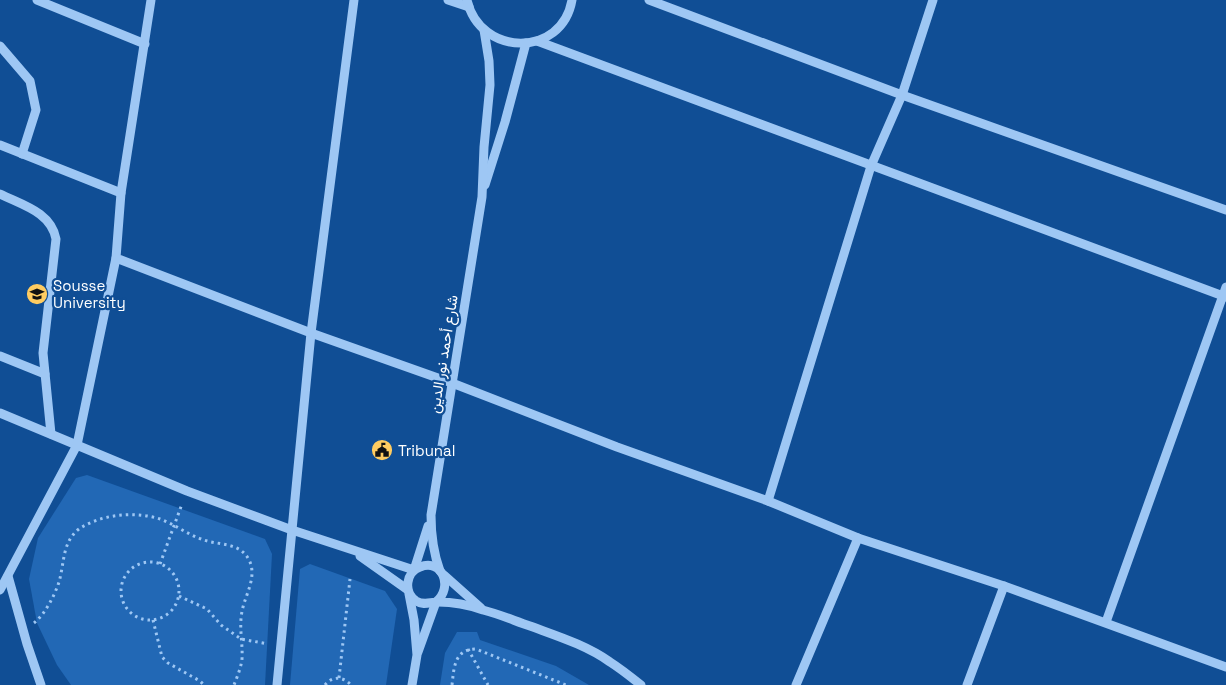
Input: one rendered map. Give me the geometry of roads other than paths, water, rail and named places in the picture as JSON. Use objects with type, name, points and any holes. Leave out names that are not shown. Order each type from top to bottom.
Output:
[{"type":"street","points":[[37,0],[145,44]]},
{"type":"street","points":[[0,590],[76,445],[116,258],[121,194],[151,0]]},
{"type":"street","points":[[277,685],[311,333],[354,0]]},
{"type":"street","points":[[448,0],[468,4],[475,20],[484,30],[504,41],[526,43],[537,41],[551,33],[568,14],[572,0]]},
{"type":"street","points":[[649,0],[902,95],[1226,210]]},
{"type":"street","points":[[768,501],[871,166],[902,95],[933,0]]},
{"type":"street","points":[[482,197],[484,147],[490,85],[489,61],[484,30]]},
{"type":"street","points":[[537,41],[871,166],[1225,293],[1106,622]]},
{"type":"street","points":[[482,197],[505,122],[526,43]]},
{"type":"street","points":[[0,46],[30,81],[36,110],[22,154]]},
{"type":"street","points":[[0,145],[121,194]]},
{"type":"street","points":[[0,194],[45,216],[54,229],[56,239],[42,353],[51,434]]},
{"type":"street","name":"شارع أحمد نور الدين","points":[[414,570],[431,515],[482,197]]},
{"type":"street","points":[[116,258],[311,333],[768,501],[858,538],[1004,586],[1226,667]]},
{"type":"street","points":[[0,356],[45,374]]},
{"type":"street","points":[[0,413],[186,490],[292,530],[414,570]]},
{"type":"street","name":"شارع أحمد نور الدين","points":[[431,515],[433,550],[442,573]]},
{"type":"street","points":[[796,685],[858,538]]},
{"type":"street","points":[[352,551],[409,591],[418,602],[424,604],[436,602],[459,604],[483,610],[571,641],[609,661],[640,685]]},
{"type":"street","points":[[417,655],[408,579],[414,570],[419,567],[430,566],[442,573],[483,610]]},
{"type":"street","points":[[412,685],[417,655],[436,602],[441,598],[446,587],[442,573]]},
{"type":"street","points":[[8,576],[41,685]]},
{"type":"street","points":[[967,685],[1004,586]]},
{"type":"place","name":"Sousse University","points":[[37,294]]},
{"type":"place","name":"Tribunal","points":[[382,450]]}]
